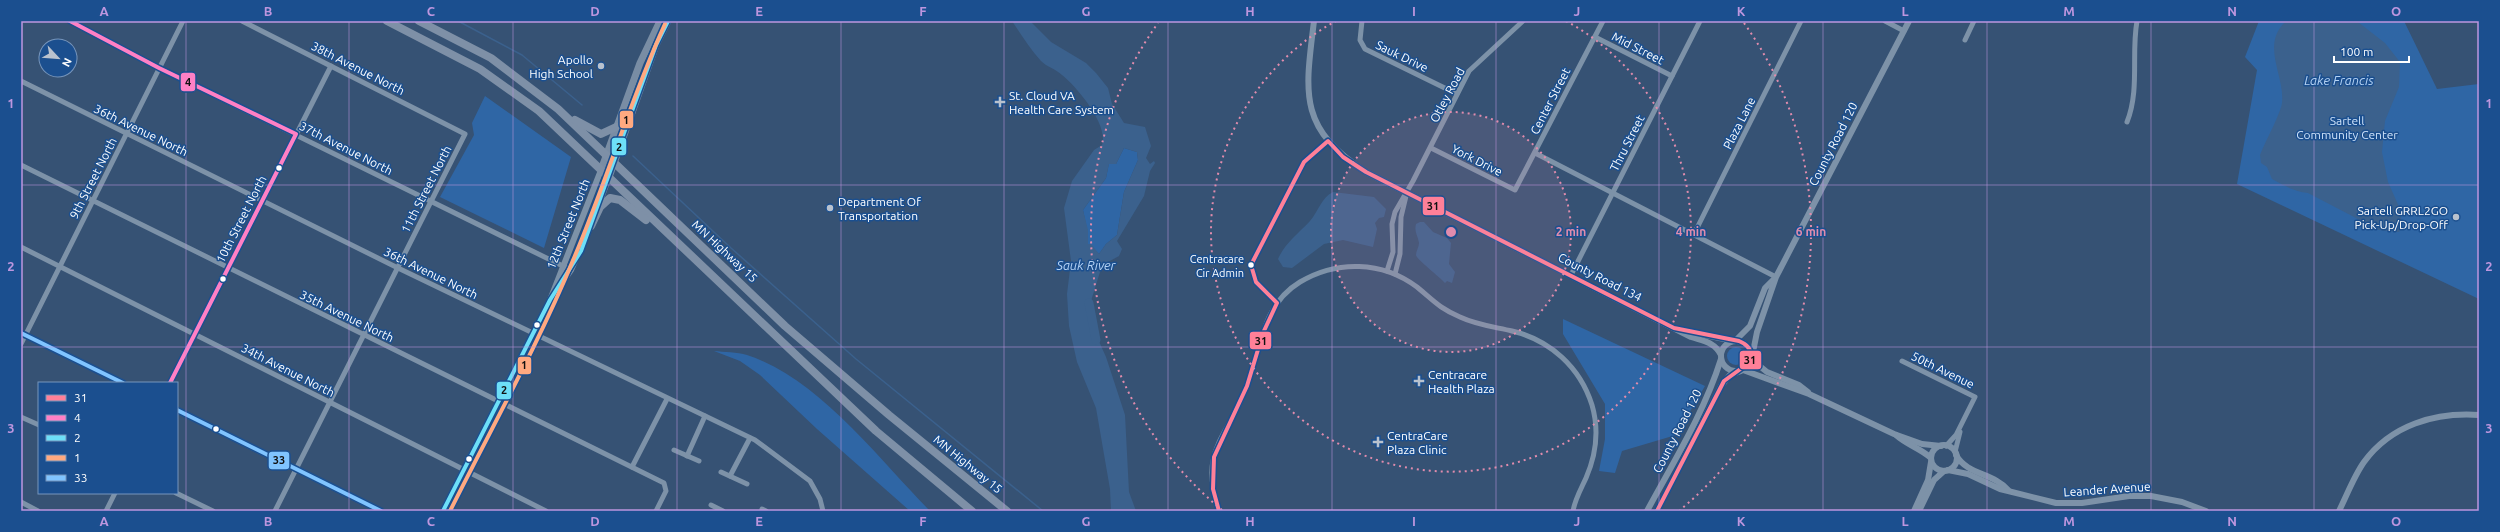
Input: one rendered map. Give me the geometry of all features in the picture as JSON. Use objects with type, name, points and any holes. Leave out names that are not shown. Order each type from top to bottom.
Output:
[{"type":"highway","points":[[387,21],[463,59],[509,88],[544,116],[876,431],[972,511]]},
{"type":"highway","name":"MN Highway 15","points":[[419,21],[497,62],[558,109],[785,326],[889,415],[1007,511]]},
{"type":"highway","points":[[558,109],[596,133],[604,134],[616,127]]},
{"type":"highway","points":[[591,226],[604,203],[610,198],[620,200],[700,264]]},
{"type":"main road","name":"12th Street North","points":[[601,170],[640,63],[660,21]]},
{"type":"main road","points":[[609,178],[656,45],[668,21]]},
{"type":"street","name":"37th Avenue North","points":[[70,21],[159,68],[571,270]]},
{"type":"street","name":"9th Street North","points":[[21,344],[23,334],[60,266],[183,21]]},
{"type":"street","name":"38th Avenue North","points":[[242,21],[465,134]]},
{"type":"street","name":"County Road 134","points":[[1314,21],[1307,79],[1310,101],[1318,127],[1328,141],[1343,156],[1366,172],[1407,191],[1691,337],[1714,345],[1721,357]]},
{"type":"street","name":"Sauk Drive","points":[[1362,21],[1360,40],[1365,49],[1457,94]]},
{"type":"street","name":"Otley Road","points":[[1407,191],[1431,148],[1469,71],[1523,21]]},
{"type":"street","name":"Center Street","points":[[1515,190],[1603,21]]},
{"type":"street","name":"Thru Street","points":[[1572,275],[1700,21]]},
{"type":"street","name":"Plaza Lane","points":[[1694,234],[1801,21]]},
{"type":"street","points":[[1885,21],[1904,31]]},
{"type":"street","name":"County Road 120","points":[[1751,358],[1757,332],[1776,277],[1908,21]]},
{"type":"street","points":[[1965,40],[1974,21]]},
{"type":"street","points":[[2127,122],[2135,88],[2134,37],[2137,21]]},
{"type":"street","name":"Mid Street","points":[[1594,37],[1672,76]]},
{"type":"street","name":"10th Street North","points":[[170,382],[331,66]]},
{"type":"street","name":"36th Avenue North","points":[[21,80],[126,134],[398,268],[750,438],[810,481],[820,499],[823,511]]},
{"type":"street","name":"11th Street North","points":[[275,511],[465,134]]},
{"type":"street","name":"York Drive","points":[[1431,148],[1515,190]]},
{"type":"street","points":[[1535,153],[1776,277]]},
{"type":"street","name":"35th Avenue North","points":[[21,165],[92,202],[664,483],[666,490],[656,511]]},
{"type":"street","name":"12th Street North","points":[[442,511],[550,300],[601,170]]},
{"type":"street","name":"12th Street North","points":[[550,300],[571,270],[591,226],[609,178]]},
{"type":"street","points":[[1387,271],[1393,252],[1392,224],[1395,212],[1407,191]]},
{"type":"street","points":[[1395,274],[1400,254],[1400,217],[1407,191]]},
{"type":"street","name":"34th Avenue North","points":[[21,247],[546,511]]},
{"type":"street","points":[[1219,511],[1212,475],[1217,444],[1244,392],[1261,335],[1277,303],[1298,283],[1324,270],[1355,265],[1395,274],[1416,287],[1445,310],[1480,324],[1534,338],[1558,353],[1573,368],[1588,395],[1595,429],[1590,466],[1572,511]]},
{"type":"street","name":"County Road 120","points":[[1734,341],[1750,326],[1765,288],[1776,277]]},
{"type":"street","name":"County Road 134","points":[[1680,330],[1734,341]]},
{"type":"street","points":[[23,334],[121,382]]},
{"type":"street","points":[[1809,394],[1799,385],[1767,372],[1751,358],[1747,345],[1734,341],[1725,346],[1721,357],[1728,369],[1742,370],[1809,394],[1894,434],[1922,444],[1944,446],[1956,454]]},
{"type":"street","name":"County Road 120","points":[[1647,511],[1692,430],[1713,385],[1721,357]]},
{"type":"street","points":[[1742,370],[1751,358]]},
{"type":"street","name":"50th Avenue","points":[[1902,361],[1976,396],[1964,419]]},
{"type":"street","name":"County Road 120","points":[[1657,511],[1721,386],[1730,375],[1742,370]]},
{"type":"street","points":[[632,467],[668,399]]},
{"type":"street","points":[[178,410],[381,511]]},
{"type":"street","points":[[2339,511],[2364,462],[2380,444],[2394,433],[2436,417],[2479,415]]},
{"type":"street","points":[[21,416],[38,424]]},
{"type":"street","points":[[687,456],[705,416]]},
{"type":"street","points":[[1914,511],[1928,480],[1934,450],[1944,446],[1956,435],[1964,419]]},
{"type":"street","points":[[1919,511],[1932,482],[1954,466],[1964,419]]},
{"type":"street","points":[[1894,434],[1905,442],[1921,448],[1931,459],[1934,467],[1946,471]]},
{"type":"street","points":[[730,476],[750,438]]},
{"type":"street","points":[[674,450],[699,461]]},
{"type":"street","name":"Leander Avenue","points":[[1956,454],[1964,466],[2003,483],[2008,490]]},
{"type":"street","name":"Leander Avenue","points":[[1946,471],[1968,474],[2000,489],[2056,503],[2082,503],[2129,496],[2151,496],[2182,502],[2206,511]]},
{"type":"street","points":[[721,472],[747,484]]},
{"type":"street","points":[[106,511],[114,494]]},
{"type":"street","points":[[178,494],[213,511]]},
{"type":"street","points":[[21,502],[38,511]]},
{"type":"street","points":[[711,505],[721,511]]},
{"type":"green space","name":"Sartell Community Center","points":[[2259,21],[2404,21],[2437,89],[2479,84],[2479,299],[2237,184],[2257,70],[2245,57]]},
{"type":"green space","points":[[485,96],[571,157],[544,248],[440,197],[474,135],[472,123]]},
{"type":"green space","points":[[1124,148],[1137,152],[1138,160],[1124,192],[1117,235],[1106,244],[1099,254],[1088,244],[1088,234],[1083,210],[1106,178],[1109,163],[1116,164]]},
{"type":"green space","points":[[1563,319],[1705,386],[1676,435],[1622,451],[1615,473],[1599,471],[1605,439],[1605,404],[1563,334]]},
{"type":"green space","points":[[1732,347],[1740,347],[1745,352],[1743,363],[1740,365],[1732,365],[1727,360],[1727,352]]},
{"type":"green space","points":[[714,351],[747,355],[773,366],[798,382],[822,400],[846,422],[930,511],[910,511],[817,429],[760,375],[740,361]]},
{"type":"water","name":"Sauk River","points":[[1012,21],[1030,21],[1051,42],[1086,63],[1108,88],[1112,104],[1124,123],[1145,127],[1151,146],[1146,158],[1150,164],[1154,161],[1155,163],[1150,171],[1144,196],[1117,241],[1122,249],[1119,256],[1106,263],[1100,272],[1091,301],[1093,328],[1106,357],[1125,415],[1129,492],[1136,511],[1111,511],[1110,489],[1096,408],[1077,362],[1069,326],[1067,294],[1071,261],[1064,208],[1072,181],[1094,150],[1102,145],[1103,137],[1101,127],[1090,107],[1076,88],[1060,73],[1041,61]],"holes":[[[1124,148],[1137,152],[1138,160],[1124,192],[1117,235],[1106,244],[1099,254],[1091,244],[1088,244],[1088,230],[1083,210],[1106,178],[1109,164],[1116,164]]]},
{"type":"water","name":"Lake Francis","points":[[2286,21],[2358,22],[2385,43],[2400,62],[2399,87],[2385,121],[2382,152],[2388,182],[2400,209],[2402,226],[2399,232],[2379,230],[2308,193],[2294,190],[2285,186],[2272,179],[2267,167],[2261,163],[2260,155],[2282,103],[2282,92],[2274,50],[2278,30]]},
{"type":"water","points":[[1333,192],[1374,197],[1386,209],[1384,217],[1379,218],[1375,223],[1377,229],[1373,247],[1343,240],[1324,244],[1292,268],[1283,267],[1278,259],[1284,248],[1310,221],[1325,198]]},
{"type":"water","points":[[1424,222],[1433,232],[1447,238],[1451,243],[1449,264],[1455,272],[1452,283],[1447,281],[1445,283],[1417,257],[1416,254],[1419,243],[1416,232],[1416,224]]},
{"type":"waterway","points":[[458,21],[522,55],[582,105]]},
{"type":"waterway","points":[[633,156],[731,248],[856,359],[1043,511]]},
{"type":"waterway","name":"Sauk River","points":[[1089,303],[1096,340]]},
{"type":"transit line","name":"4","points":[[70,21],[159,68],[296,134],[171,382]]},
{"type":"transit line","name":"2","points":[[443,511],[550,300],[581,251],[656,45],[668,21]]},
{"type":"transit line","name":"1","points":[[450,511],[530,354],[560,290],[586,229],[652,53],[665,24]]},
{"type":"transit line","name":"31","points":[[1219,511],[1213,489],[1214,457],[1247,386],[1263,333],[1277,303],[1256,282],[1251,265],[1304,162],[1328,141],[1343,157],[1366,172],[1674,328],[1739,341],[1748,347],[1751,355],[1750,362],[1724,381],[1657,511]]},
{"type":"transit line","name":"33","points":[[21,333],[121,382]]},
{"type":"transit line","name":"33","points":[[178,410],[381,511]]},
{"type":"place","name":"Apollo High School","points":[[601,66]]},
{"type":"place","name":"St. Cloud VA Health Care System","points":[[1000,102]]},
{"type":"place","name":"Department Of Transportation","points":[[830,208]]},
{"type":"place","name":"Sartell GRRL2GO Pick-Up/Drop-Off","points":[[2456,217]]},
{"type":"place","name":"Centracare Cir Admin","points":[[1251,265]]},
{"type":"place","name":"Centracare Health Plaza","points":[[1419,381]]},
{"type":"place","name":"CentraCare Plaza Clinic","points":[[1378,442]]}]
